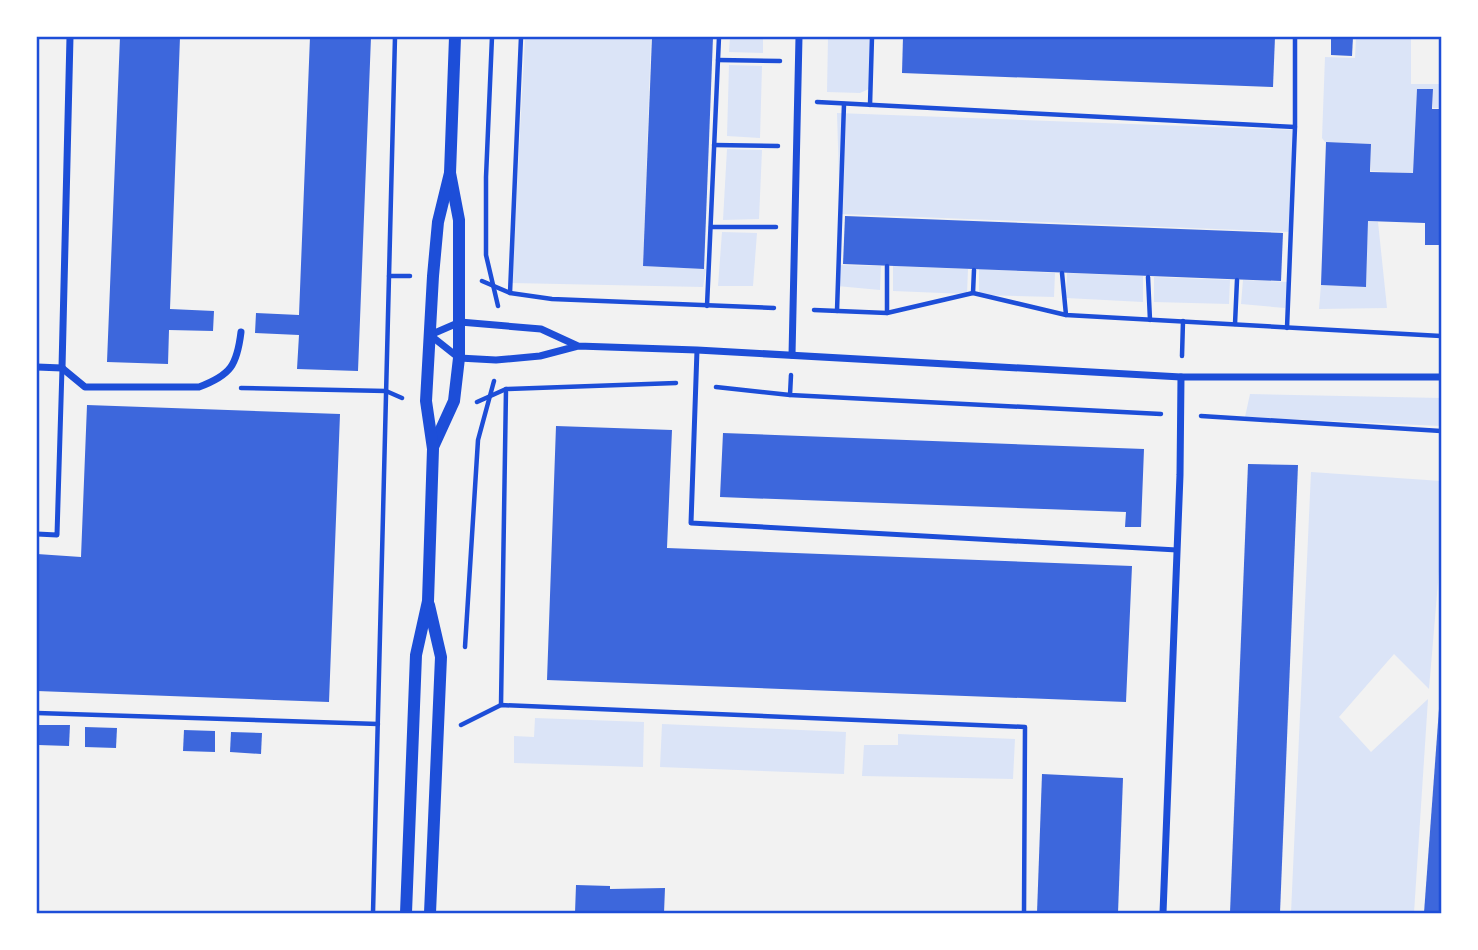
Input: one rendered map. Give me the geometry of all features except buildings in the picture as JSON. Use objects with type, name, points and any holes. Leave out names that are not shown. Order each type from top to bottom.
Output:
[{"type":"street","points":[[62,368],[70,37]]},
{"type":"street","points":[[406,913],[416,656],[428,601],[433,449],[426,401],[438,222],[450,173],[455,37]]},
{"type":"street","points":[[792,355],[799,37]]},
{"type":"street","points":[[433,449],[454,401],[459,358],[459,220],[450,173]]},
{"type":"street","points":[[430,335],[460,322],[541,329],[578,346]]},
{"type":"street","points":[[37,367],[62,368],[85,387],[199,387],[216,380],[229,369],[238,356],[241,332]]},
{"type":"street","points":[[430,335],[459,358],[496,360],[540,356],[578,346],[697,349],[1181,377],[1441,377]]},
{"type":"street","points":[[1163,913],[1181,377]]},
{"type":"street","points":[[428,601],[441,657],[430,913]]},
{"type":"lane","points":[[697,349],[691,523],[1177,550]]},
{"type":"lane","points":[[37,534],[57,535],[62,368]]},
{"type":"path","points":[[373,913],[395,37]]},
{"type":"path","points":[[510,293],[521,37]]},
{"type":"path","points":[[707,306],[719,37]]},
{"type":"path","points":[[870,105],[872,37]]},
{"type":"path","points":[[1287,328],[1295,127],[1295,37]]},
{"type":"path","points":[[718,60],[798,61]]},
{"type":"path","points":[[798,101],[1295,127]]},
{"type":"path","points":[[837,311],[844,103]]},
{"type":"path","points":[[714,145],[796,147]]},
{"type":"path","points":[[711,228],[794,226]]},
{"type":"path","points":[[887,267],[887,313]]},
{"type":"path","points":[[973,293],[974,270]]},
{"type":"path","points":[[1062,273],[1066,315]]},
{"type":"path","points":[[1148,277],[1150,320]]},
{"type":"path","points":[[1235,324],[1237,280]]},
{"type":"path","points":[[493,284],[510,293],[552,299],[887,313],[973,293],[1066,315],[1441,337]]},
{"type":"path","points":[[1181,377],[1183,321]]},
{"type":"path","points":[[501,705],[506,389],[675,383],[790,395],[1441,431]]},
{"type":"path","points":[[199,387],[386,391]]},
{"type":"path","points":[[460,725],[501,705],[1024,727],[1024,913]]},
{"type":"path","points":[[37,713],[377,724]]},
{"type":"shaded area","points":[[525,37],[651,37],[643,266],[706,269],[703,287],[512,283]]},
{"type":"shaded area","points":[[730,37],[763,37],[763,53],[729,52]]},
{"type":"shaded area","points":[[828,37],[872,37],[871,88],[860,93],[827,92]]},
{"type":"shaded area","points":[[1356,37],[1411,37],[1411,84],[1441,84],[1441,108],[1433,108],[1433,89],[1417,89],[1413,173],[1371,171],[1371,144],[1325,142],[1322,138],[1325,57],[1355,58]]},
{"type":"shaded area","points":[[729,65],[762,66],[760,138],[727,136]]},
{"type":"shaded area","points":[[837,113],[1294,130],[1291,232],[840,214]]},
{"type":"shaded area","points":[[727,149],[762,150],[759,219],[723,220]]},
{"type":"shaded area","points":[[1368,221],[1378,222],[1387,308],[1319,309],[1321,285],[1366,287]]},
{"type":"shaded area","points":[[722,232],[757,233],[753,286],[718,286]]},
{"type":"shaded area","points":[[837,265],[881,266],[880,290],[837,286]]},
{"type":"shaded area","points":[[893,266],[968,269],[967,294],[893,291]]},
{"type":"shaded area","points":[[979,269],[1055,273],[1054,297],[979,295]]},
{"type":"shaded area","points":[[1067,273],[1143,276],[1143,302],[1066,298]]},
{"type":"shaded area","points":[[1154,277],[1230,280],[1229,304],[1154,302]]},
{"type":"shaded area","points":[[1243,280],[1289,282],[1285,308],[1241,304]]},
{"type":"shaded area","points":[[1250,394],[1441,398],[1441,426],[1245,417]]},
{"type":"shaded area","points":[[1311,472],[1441,481],[1441,547],[1429,689],[1394,654],[1339,717],[1371,752],[1428,699],[1414,913],[1291,913]]},
{"type":"shaded area","points":[[535,718],[644,722],[643,767],[514,763],[514,736],[534,737]]},
{"type":"shaded area","points":[[662,724],[846,732],[844,774],[660,767]]},
{"type":"shaded area","points":[[898,734],[1015,739],[1013,779],[862,776],[864,745],[898,745]]}]
